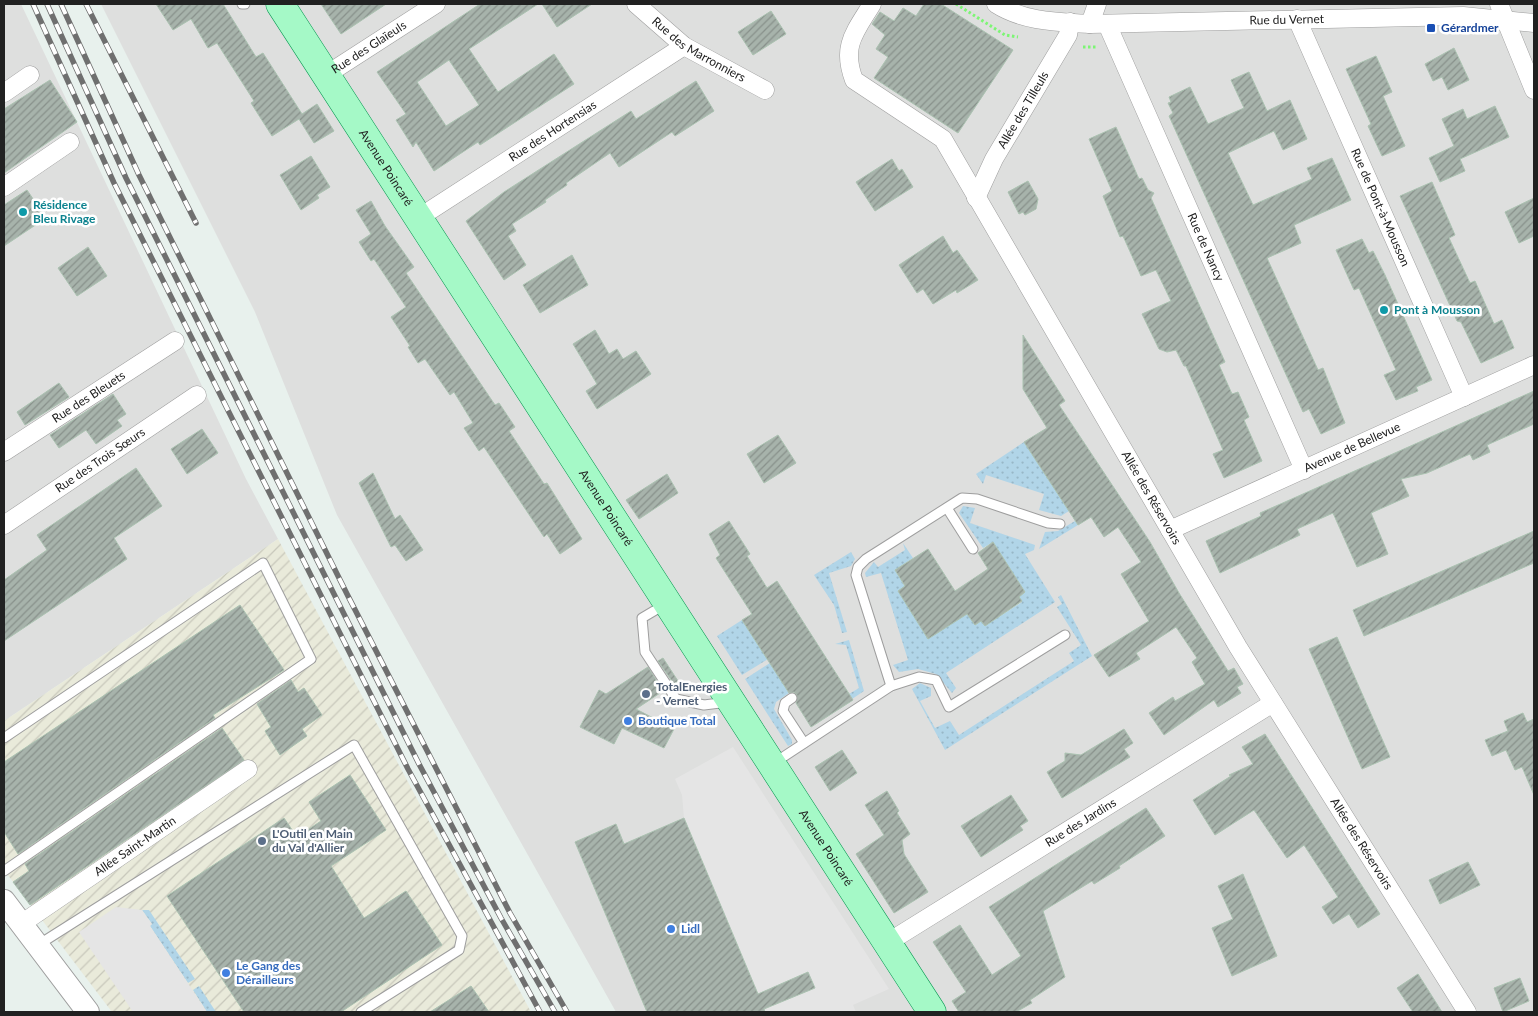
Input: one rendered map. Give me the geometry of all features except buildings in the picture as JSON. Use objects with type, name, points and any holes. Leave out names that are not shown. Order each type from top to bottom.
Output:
[{"type":"main road","name":"Avenue Poincaré","points":[[280,4],[420,217],[730,702],[932,1012]]},
{"type":"street","name":"Rue des Glaïeuls","points":[[326,74],[436,4]]},
{"type":"street","name":"Rue des Marronniers","points":[[636,4],[684,46],[765,90]]},
{"type":"street","name":"Allée des Réservoirs","points":[[872,4],[848,48],[848,64],[854,80],[943,139],[1170,530],[1273,703],[1466,1012]]},
{"type":"street","name":"Rue du Vernet","points":[[996,4],[1033,20],[1099,24],[1462,16],[1534,24]]},
{"type":"street","points":[[1097,4],[1099,24]]},
{"type":"street","points":[[1499,4],[1534,90]]},
{"type":"street","name":"Rue de Pont-à-Mousson","points":[[1297,20],[1464,397]]},
{"type":"street","name":"Allée des Tilleuls","points":[[976,198],[994,160],[1068,35],[1070,22]]},
{"type":"street","name":"Rue de Nancy","points":[[1099,24],[1304,470]]},
{"type":"street","name":"Rue des Hortensias","points":[[420,217],[684,46]]},
{"type":"street","points":[[4,92],[30,75]]},
{"type":"street","points":[[4,187],[70,142]]},
{"type":"street","name":"Rue des Bleuets","points":[[4,452],[175,341]]},
{"type":"street","name":"Avenue de Bellevue","points":[[1170,530],[1534,365]]},
{"type":"street","name":"Rue des Trois Sœurs","points":[[4,525],[197,395]]},
{"type":"street","name":"Rue des Jardins","points":[[887,943],[1273,703]]},
{"type":"street","name":"Allée Saint-Martin","points":[[21,924],[248,769]]},
{"type":"street","points":[[4,901],[88,1012]]},
{"type":"lane","points":[[891,686],[856,575],[858,567],[866,559],[962,498],[977,499],[1048,523],[1060,524]]},
{"type":"lane","points":[[947,508],[973,549]]},
{"type":"lane","points":[[4,738],[263,563],[311,659],[4,871]]},
{"type":"lane","points":[[667,604],[642,618],[645,652],[676,699],[704,705],[730,702]]},
{"type":"lane","points":[[771,765],[891,686],[919,677],[936,680],[949,707],[1065,635]]},
{"type":"lane","points":[[792,698],[785,703],[783,711],[804,743]]},
{"type":"lane","points":[[37,945],[354,746],[462,936],[459,950],[361,1012]]},
{"type":"shaded area","points":[[4,4],[21,4],[246,479],[278,539],[4,721]]},
{"type":"shaded area","points":[[101,4],[1534,4],[1534,1012],[616,1012],[337,515],[255,312]]},
{"type":"shaded area","points":[[1024,442],[1069,511],[1061,516],[1039,510],[1044,494],[986,475],[983,484],[976,474]]},
{"type":"shaded area","points":[[963,506],[975,508],[970,523],[1035,545],[1034,550],[1025,554],[1055,602],[946,673],[956,688],[952,693],[936,674],[918,669],[899,672],[893,665],[908,660],[881,573],[866,577],[865,573],[874,562],[878,567],[905,550],[903,543],[913,558],[895,570],[905,587],[898,591],[928,638],[967,614],[975,625],[981,621],[985,626],[1022,602],[1019,597],[1025,592],[993,542],[983,548],[959,513]]},
{"type":"shaded area","points":[[1075,521],[1078,525],[1039,549],[1045,532],[1058,531]]},
{"type":"shaded area","points":[[278,539],[531,1012],[112,1012],[4,870],[4,721]]},
{"type":"shaded area","points":[[851,552],[855,559],[851,566],[829,573],[847,632],[842,633],[834,605],[814,575]]},
{"type":"shaded area","points":[[1061,595],[1092,656],[945,750],[912,689],[920,683],[931,688],[931,696],[920,701],[935,728],[950,721],[959,735],[1074,661],[1069,653],[1081,645],[1057,607],[1062,604],[1058,597]]},
{"type":"shaded area","points":[[742,620],[768,659],[742,675],[717,636]]},
{"type":"shaded area","points":[[849,640],[864,691],[852,699],[849,694],[859,688],[846,645],[835,644]]},
{"type":"shaded area","points":[[770,663],[789,693],[776,702],[774,709],[792,740],[792,744],[788,746],[745,679]]},
{"type":"shaded area","points":[[733,747],[889,989],[853,1005],[856,1012],[765,1012],[684,818],[682,795],[675,779]]},
{"type":"shaded area","points":[[116,907],[142,910],[152,924],[150,926],[207,1012],[133,1012],[79,932]]},
{"type":"shaded area","points":[[142,910],[149,910],[195,979],[188,983],[150,926],[152,924]]},
{"type":"shaded area","points":[[199,986],[216,1012],[207,1012],[193,990]]},
{"type":"railway","points":[[33,4],[114,183],[408,769],[540,1012]]},
{"type":"railway","points":[[47,4],[126,178],[419,764],[501,918],[555,1012]]},
{"type":"railway","points":[[61,4],[139,175],[347,594],[510,913],[567,1012]]},
{"type":"railway","points":[[86,4],[196,223]]},
{"type":"place","name":"Gérardmer","points":[[1431,28]]},
{"type":"place","name":"Résidence Bleu Rivage","points":[[23,212]]},
{"type":"place","name":"Pont à Mousson","points":[[1384,310]]},
{"type":"place","name":"TotalEnergies - Vernet","points":[[646,694]]},
{"type":"place","name":"Boutique Total","points":[[628,721]]},
{"type":"place","name":"L'Outil en Main du Val d'Allier","points":[[262,841]]},
{"type":"place","name":"Lidl","points":[[671,929]]},
{"type":"place","name":"Le Gang des Dérailleurs","points":[[226,973]]}]
